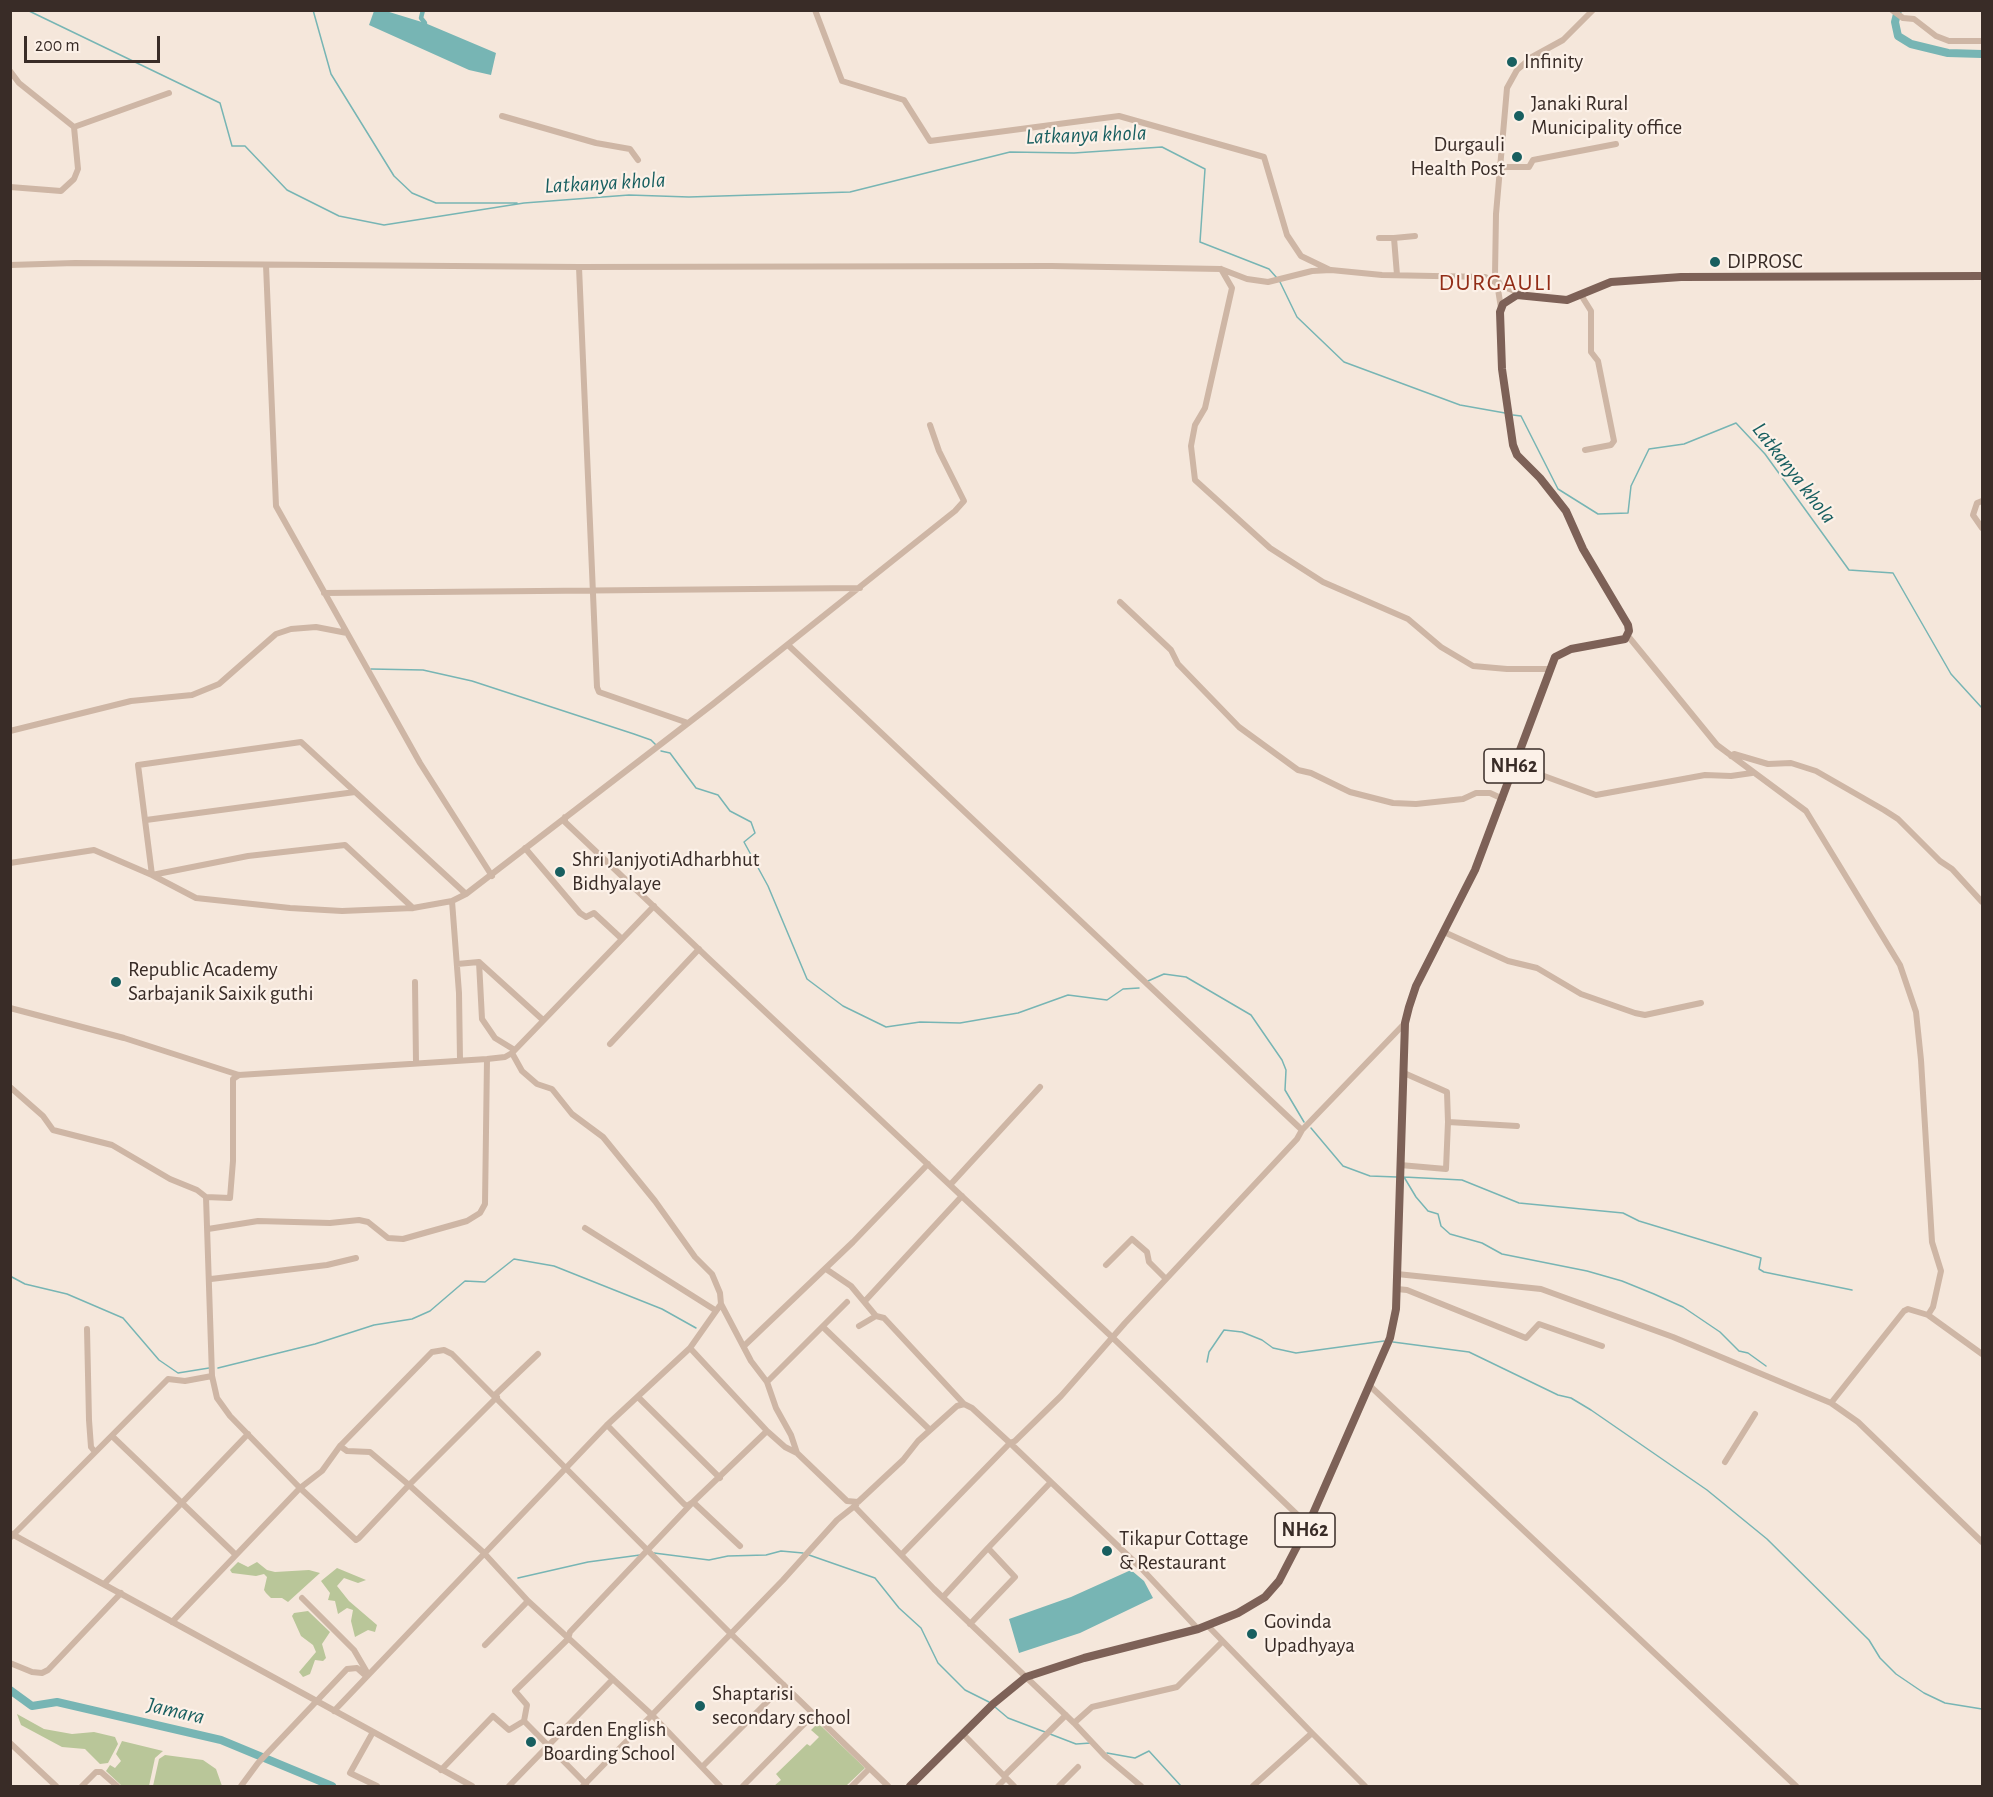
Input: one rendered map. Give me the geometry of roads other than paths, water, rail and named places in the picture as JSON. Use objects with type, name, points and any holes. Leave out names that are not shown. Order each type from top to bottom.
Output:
[{"type":"main road","points":[[1628,636],[1628,624],[1584,549],[1566,512],[1540,478],[1517,455],[1510,434],[1504,398],[1501,308],[1507,300],[1514,296],[1527,295],[1567,300],[1611,282],[1680,277],[1983,276]]},
{"type":"main road","name":"NH62","points":[[910,1786],[995,1702],[1026,1677],[1064,1664],[1198,1629],[1238,1613],[1265,1597],[1279,1581],[1308,1525],[1371,1386],[1394,1324],[1406,1023],[1416,986],[1475,870],[1556,657],[1571,649],[1619,641],[1628,636]]},
{"type":"street","points":[[815,10],[842,81],[904,100],[930,141],[1119,116],[1264,157],[1287,235],[1301,256],[1330,270]]},
{"type":"street","points":[[1501,308],[1497,282],[1495,221],[1502,167],[1507,88],[1517,70],[1532,57],[1563,40],[1593,10]]},
{"type":"street","points":[[1892,10],[1903,18],[1914,19],[1936,36],[1949,40],[1983,41]]},
{"type":"street","points":[[10,71],[19,83],[74,127],[78,169],[74,179],[61,191],[10,188]]},
{"type":"street","points":[[74,127],[170,93]]},
{"type":"street","points":[[502,116],[596,143],[630,148],[639,160]]},
{"type":"street","points":[[1502,167],[1529,167],[1533,160],[1616,144]]},
{"type":"street","points":[[1379,238],[1415,236]]},
{"type":"street","points":[[1394,238],[1397,275]]},
{"type":"street","points":[[10,265],[75,263],[579,267],[1051,266],[1221,269],[1247,279],[1268,282],[1312,271],[1330,270],[1397,275],[1485,277],[1527,295]]},
{"type":"street","points":[[266,265],[276,506],[420,763],[492,876]]},
{"type":"street","points":[[579,267],[599,692],[688,723]]},
{"type":"street","points":[[1221,269],[1232,288],[1205,408],[1195,425],[1191,446],[1196,480],[1270,548],[1323,582],[1408,619],[1441,647],[1473,666],[1550,669]]},
{"type":"street","points":[[1581,296],[1591,311],[1591,352],[1598,361],[1614,441],[1611,445],[1585,450]]},
{"type":"street","points":[[10,862],[94,850],[152,875],[196,898],[342,911],[413,908],[452,901],[492,876],[788,645],[955,511],[964,501],[939,451],[930,425]]},
{"type":"street","points":[[1983,501],[1977,503],[1973,515],[1983,528]]},
{"type":"street","points":[[324,593],[860,588]]},
{"type":"street","points":[[1120,602],[1171,650],[1178,664],[1239,727],[1270,752],[1298,770],[1311,773],[1350,792],[1393,803],[1416,804],[1463,799],[1476,793],[1490,793],[1503,799]]},
{"type":"street","points":[[10,731],[131,701],[192,695],[219,684],[276,634],[291,629],[316,627],[347,633]]},
{"type":"street","points":[[1628,636],[1717,745],[1806,811],[1900,965],[1916,1011],[1932,1242],[1941,1271],[1933,1307],[1928,1316]]},
{"type":"street","points":[[788,645],[1302,1130]]},
{"type":"street","points":[[152,875],[139,764],[292,741],[301,742],[466,894]]},
{"type":"street","points":[[1731,756],[1734,754],[1767,764],[1791,763],[1816,771],[1884,810],[1898,819],[1952,869],[1983,902]]},
{"type":"street","points":[[1514,765],[1596,795],[1705,775],[1731,776],[1753,773]]},
{"type":"street","points":[[146,820],[355,792]]},
{"type":"street","points":[[566,817],[565,822],[1113,1338],[1308,1525]]},
{"type":"street","points":[[152,875],[248,856],[345,845],[413,908]]},
{"type":"street","points":[[525,849],[580,913],[586,917],[594,913],[622,939]]},
{"type":"street","points":[[452,901],[457,964],[460,1060]]},
{"type":"street","points":[[10,1008],[124,1038],[239,1075],[505,1057],[654,906]]},
{"type":"street","points":[[1444,932],[1508,961],[1537,968],[1581,994],[1635,1013],[1645,1015],[1701,1003]]},
{"type":"street","points":[[610,1044],[699,949]]},
{"type":"street","points":[[457,964],[479,962],[543,1020]]},
{"type":"street","points":[[479,962],[482,1019],[495,1038],[513,1051],[522,1071],[537,1084],[552,1089],[572,1114],[603,1137],[655,1201],[695,1257],[712,1274],[720,1293],[721,1304],[767,1382],[776,1408],[791,1435],[797,1452]]},
{"type":"street","points":[[415,982],[417,1063]]},
{"type":"street","points":[[902,1554],[1010,1443],[1061,1396],[1297,1139],[1302,1130],[1406,1023]]},
{"type":"street","points":[[208,1230],[258,1221],[330,1223],[359,1220],[368,1222],[388,1238],[403,1239],[467,1221],[480,1213],[486,1204],[487,1059]]},
{"type":"street","points":[[1399,1172],[1446,1169],[1447,1092],[1404,1073]]},
{"type":"street","points":[[10,1087],[43,1116],[53,1130],[112,1145],[206,1197],[230,1198],[233,1161],[233,1079],[239,1075]]},
{"type":"street","points":[[950,1185],[1040,1087]]},
{"type":"street","points":[[1448,1122],[1517,1126]]},
{"type":"street","points":[[744,1346],[826,1269],[928,1164]]},
{"type":"street","points":[[865,1301],[962,1196]]},
{"type":"street","points":[[206,1197],[211,1279],[212,1376],[218,1398],[230,1416],[300,1488],[356,1540],[537,1354]]},
{"type":"street","points":[[585,1228],[715,1310]]},
{"type":"street","points":[[1106,1265],[1132,1239],[1147,1252],[1149,1263],[1166,1279]]},
{"type":"street","points":[[211,1279],[327,1265],[356,1258]]},
{"type":"street","points":[[826,1269],[850,1286],[876,1316],[884,1318],[964,1404],[972,1408],[1010,1443],[1141,1568],[1198,1629]]},
{"type":"street","points":[[1397,1274],[1541,1289],[1662,1333],[1831,1403],[1858,1422],[1983,1542]]},
{"type":"street","points":[[1397,1289],[1407,1290],[1526,1338],[1539,1324],[1602,1346]]},
{"type":"street","points":[[767,1382],[847,1302]]},
{"type":"street","points":[[334,1711],[483,1552],[607,1425],[690,1348],[721,1304]]},
{"type":"street","points":[[1831,1403],[1904,1311],[1908,1309],[1928,1316],[1983,1354]]},
{"type":"street","points":[[859,1326],[876,1316]]},
{"type":"street","points":[[823,1327],[930,1430]]},
{"type":"street","points":[[87,1329],[89,1420],[91,1447],[95,1452]]},
{"type":"street","points":[[690,1348],[767,1431],[785,1447],[797,1452],[847,1501],[856,1505],[970,1624],[1074,1722],[1105,1756],[1141,1786]]},
{"type":"street","points":[[172,1622],[300,1488],[322,1471],[340,1446],[432,1352],[444,1350],[452,1354],[496,1396],[648,1552],[888,1786]]},
{"type":"street","points":[[212,1376],[185,1381],[168,1379],[12,1535],[472,1786]]},
{"type":"street","points":[[1371,1386],[1796,1786]]},
{"type":"street","points":[[638,1397],[720,1478]]},
{"type":"street","points":[[524,1720],[584,1785],[783,1580],[837,1520],[856,1505],[930,1430],[957,1406],[964,1404]]},
{"type":"street","points":[[1725,1462],[1755,1414]]},
{"type":"street","points":[[607,1425],[684,1504],[687,1506],[693,1502]]},
{"type":"street","points":[[441,1770],[491,1717],[509,1730],[524,1720],[527,1705],[515,1691],[568,1638],[570,1632],[693,1502],[767,1431]]},
{"type":"street","points":[[104,1584],[248,1434]]},
{"type":"street","points":[[112,1436],[236,1555]]},
{"type":"street","points":[[340,1446],[347,1451],[370,1452],[410,1485],[483,1552],[528,1601],[652,1716],[720,1786]]},
{"type":"street","points":[[943,1597],[1050,1483]]},
{"type":"street","points":[[693,1502],[740,1546]]},
{"type":"street","points":[[970,1624],[1015,1577],[988,1548]]},
{"type":"street","points":[[10,1663],[32,1672],[42,1673],[48,1670],[121,1593]]},
{"type":"street","points":[[302,1598],[354,1650],[367,1675]]},
{"type":"street","points":[[485,1646],[528,1601]]},
{"type":"street","points":[[1207,1625],[1365,1786]]},
{"type":"street","points":[[1074,1722],[1092,1707],[1177,1687],[1222,1642]]},
{"type":"street","points":[[241,1786],[258,1763],[303,1719],[316,1701],[352,1667],[367,1675]]},
{"type":"street","points":[[509,1786],[613,1679]]},
{"type":"street","points":[[702,1767],[784,1685]]},
{"type":"street","points":[[743,1786],[814,1714]]},
{"type":"street","points":[[998,1786],[1066,1715]]},
{"type":"street","points":[[373,1732],[350,1773],[377,1786]]},
{"type":"street","points":[[1253,1786],[1312,1733]]},
{"type":"street","points":[[963,1734],[1014,1786]]},
{"type":"street","points":[[10,1743],[56,1786]]},
{"type":"street","points":[[1059,1786],[1078,1767]]},
{"type":"street","points":[[852,1786],[867,1771]]},
{"type":"street","points":[[82,1786],[96,1772],[101,1772],[117,1786]]},
{"type":"water","points":[[374,11],[386,11],[425,23],[496,53],[491,75],[469,70],[369,25]]},
{"type":"water","points":[[1131,1570],[1144,1581],[1153,1598],[1080,1633],[1019,1653],[1009,1619],[1071,1597]]},
{"type":"waterway","name":"Latkanya khola","points":[[27,10],[220,103],[232,146],[245,146],[287,190],[339,216],[384,225],[524,203],[629,195],[689,197],[850,192],[1010,152],[1074,153],[1162,147],[1205,169],[1200,242],[1269,269],[1277,278]]},
{"type":"waterway","points":[[313,10],[331,74],[394,176],[412,193],[436,203],[517,203]]},
{"type":"waterway","points":[[423,10],[421,18],[425,23]]},
{"type":"waterway","points":[[1898,10],[1895,22],[1898,36],[1911,44],[1948,53],[1982,54]]},
{"type":"waterway","name":"Latkanya khola","points":[[1280,282],[1297,317],[1344,362],[1460,405],[1505,413]]},
{"type":"waterway","name":"Latkanya khola","points":[[1513,415],[1521,416],[1558,489],[1598,514],[1628,513],[1631,486],[1649,449],[1684,444],[1736,423],[1765,454],[1849,570],[1893,573],[1951,674],[1982,708]]},
{"type":"waterway","points":[[371,669],[423,670],[472,681],[634,734],[651,740],[656,745]]},
{"type":"waterway","points":[[661,751],[670,753],[696,788],[718,795],[730,811],[751,822],[755,833],[744,842],[768,886],[807,979],[843,1006],[886,1027],[920,1022],[960,1023],[1018,1013],[1068,995],[1107,1000],[1123,989],[1139,988]]},
{"type":"waterway","points":[[1148,981],[1164,974],[1186,977],[1251,1015],[1282,1060],[1286,1070],[1285,1090],[1304,1122]]},
{"type":"waterway","points":[[1311,1128],[1343,1166],[1370,1176],[1397,1177]]},
{"type":"waterway","points":[[1404,1177],[1462,1180],[1519,1203],[1623,1213],[1639,1221],[1761,1258],[1759,1269],[1764,1272],[1852,1290]]},
{"type":"waterway","points":[[1404,1177],[1416,1197],[1428,1211],[1438,1214],[1441,1226],[1450,1234],[1482,1243],[1502,1254],[1587,1271],[1622,1281],[1654,1294],[1683,1307],[1720,1332],[1739,1351],[1748,1353],[1766,1366]]},
{"type":"waterway","points":[[218,1368],[315,1344],[374,1325],[412,1319],[430,1311],[465,1281],[485,1282],[514,1259],[554,1266],[662,1309],[696,1328]]},
{"type":"waterway","points":[[10,1276],[25,1284],[67,1294],[123,1318],[159,1360],[178,1373],[209,1368]]},
{"type":"waterway","points":[[1207,1362],[1209,1352],[1224,1330],[1242,1332],[1262,1340],[1273,1348],[1296,1353],[1384,1341]]},
{"type":"waterway","points":[[1393,1342],[1469,1352],[1558,1395],[1571,1398],[1591,1410],[1707,1490],[1767,1539],[1869,1640],[1880,1658],[1896,1674],[1924,1693],[1945,1703],[1982,1709]]},
{"type":"waterway","points":[[654,1553],[709,1560],[728,1556],[766,1555],[781,1551],[803,1553]]},
{"type":"waterway","points":[[518,1578],[588,1562],[640,1555]]},
{"type":"waterway","points":[[809,1555],[875,1578],[899,1608],[921,1628],[938,1663],[965,1690],[989,1702]]},
{"type":"waterway","name":"Jamara","points":[[10,1690],[32,1706],[57,1702],[221,1740],[332,1786]]},
{"type":"waterway","points":[[995,1707],[1008,1718],[1045,1732]]},
{"type":"waterway","points":[[1050,1734],[1076,1744],[1091,1743]]},
{"type":"waterway","points":[[1107,1753],[1135,1758],[1149,1751],[1181,1786]]},
{"type":"place","name":"Infinity","points":[[1512,62]]},
{"type":"place","name":"Janaki Rural Municipality office","points":[[1519,116]]},
{"type":"place","name":"Durgauli Health Post","points":[[1517,157]]},
{"type":"place","name":"DIPROSC","points":[[1715,262]]},
{"type":"place","name":"Shri JanjyotiAdharbhut Bidhyalaye","points":[[560,872]]},
{"type":"place","name":"Republic Academy Sarbajanik Saixik guthi","points":[[116,982]]},
{"type":"place","name":"Tikapur Cottage & Restaurant","points":[[1107,1551]]},
{"type":"place","name":"Govinda Upadhyaya","points":[[1252,1634]]},
{"type":"place","name":"Shaptarisi secondary school","points":[[700,1706]]},
{"type":"place","name":"Garden English Boarding School","points":[[531,1742]]},
{"type":"district","name":"DURGAULI","points":[[1496,283]]}]
